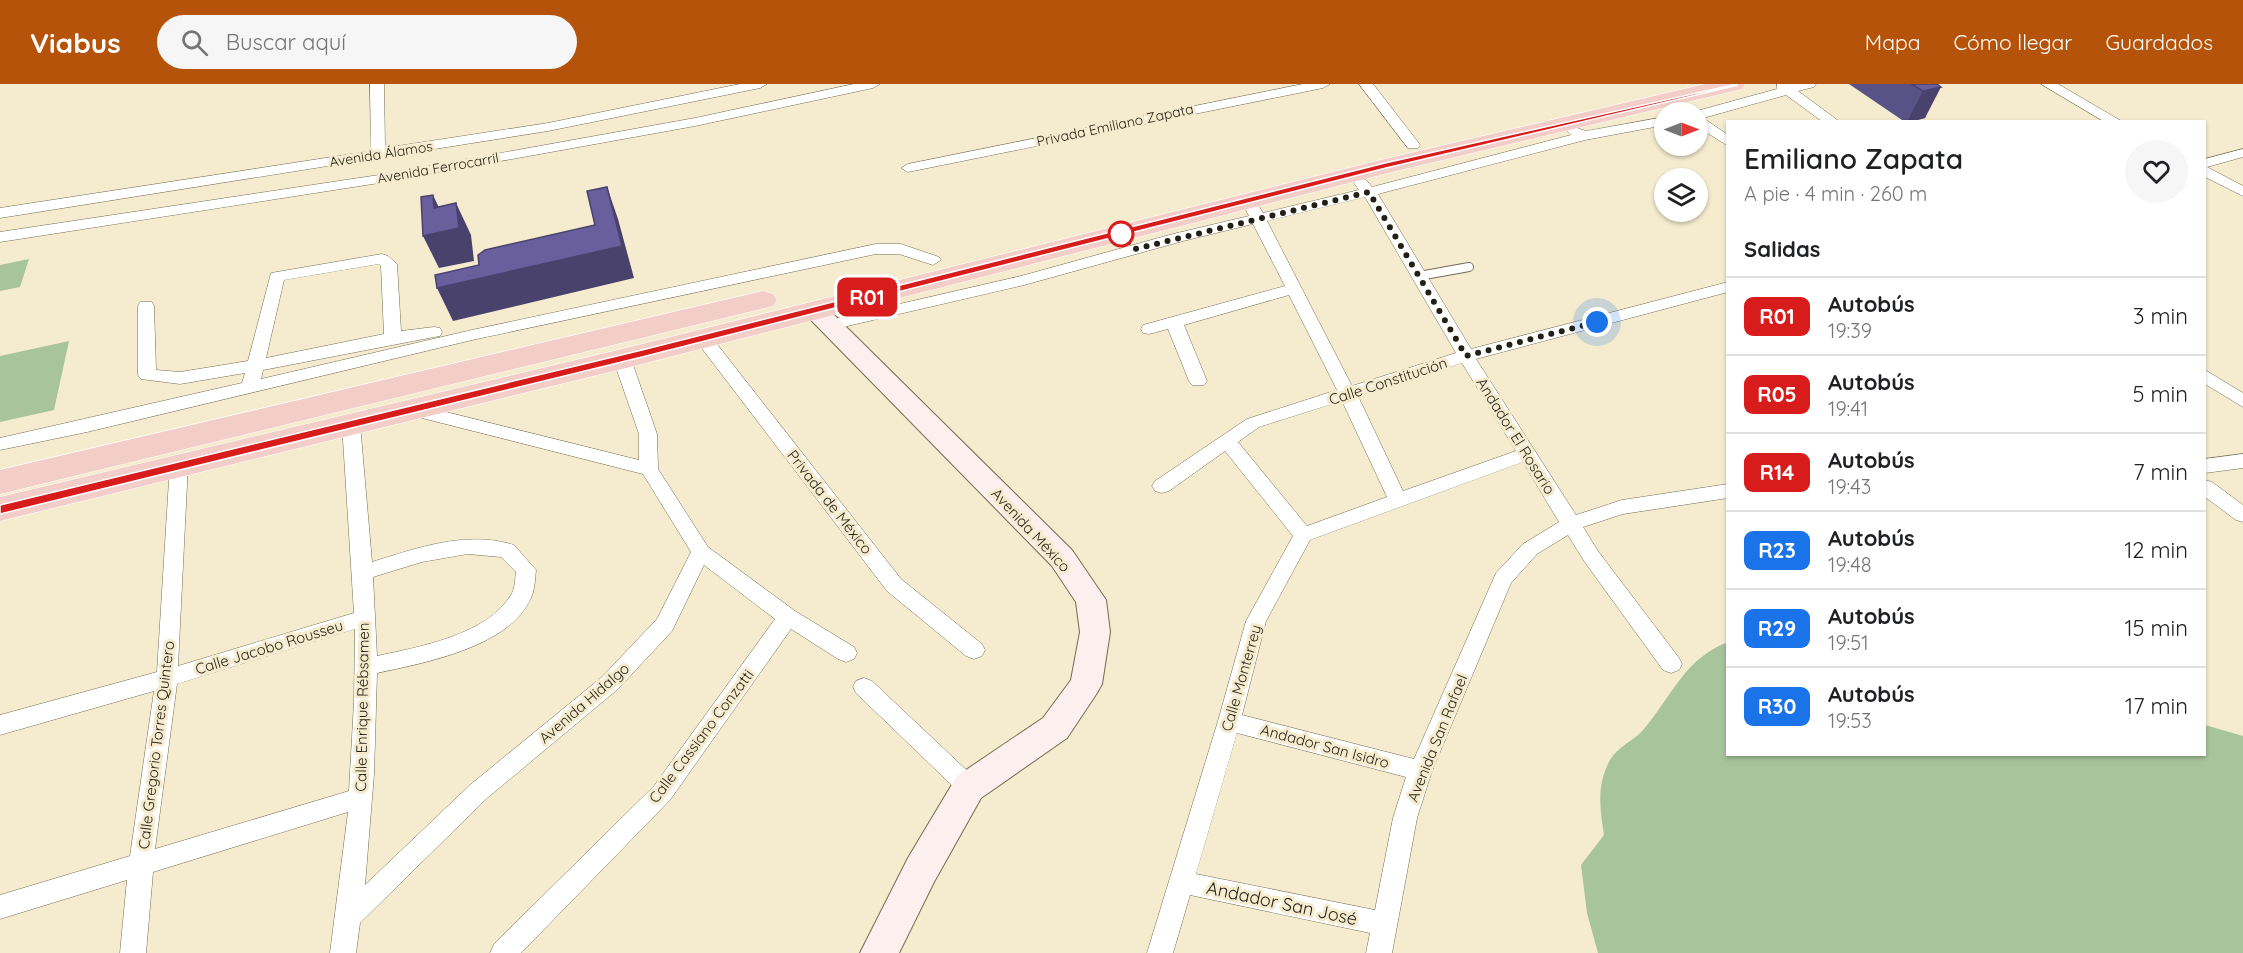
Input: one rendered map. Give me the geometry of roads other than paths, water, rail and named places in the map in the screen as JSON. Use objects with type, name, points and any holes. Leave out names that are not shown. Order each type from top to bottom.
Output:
[{"type":"highway","points":[[0,482],[1665,84]]},
{"type":"highway","points":[[0,509],[703,338],[823,318],[1574,130],[1734,84]]},
{"type":"street","points":[[376,154],[379,145],[377,84]]},
{"type":"street","name":"Avenida Álamos","points":[[0,213],[548,127],[702,90],[760,84]]},
{"type":"street","name":"Avenida Ferrocarril","points":[[0,237],[379,179],[695,122],[834,88],[873,84]]},
{"type":"street","name":"Privada Emiliano Zapata","points":[[908,168],[1323,84]]},
{"type":"street","points":[[1366,84],[1413,145]]},
{"type":"street","points":[[1708,112],[1784,87],[1809,84]]},
{"type":"street","points":[[2048,84],[2112,120]]},
{"type":"street","points":[[1784,87],[1830,120]]},
{"type":"street","points":[[1574,130],[1654,122]]},
{"type":"street","points":[[1708,128],[1726,141]]},
{"type":"street","points":[[2206,163],[2243,153]]},
{"type":"street","points":[[2206,172],[2243,192]]},
{"type":"street","name":"Andador El Rosario","points":[[1361,183],[1571,524],[1609,582],[1671,664]]},
{"type":"street","points":[[1254,209],[1348,394],[1398,501]]},
{"type":"street","points":[[0,444],[87,426],[472,335],[876,249],[901,249],[933,260]]},
{"type":"street","points":[[250,387],[277,276],[382,259],[389,264],[393,338]]},
{"type":"street","name":"Calle Constitución","points":[[1162,486],[1253,423],[1466,356],[1726,288]]},
{"type":"street","points":[[1149,329],[1294,289]]},
{"type":"street","points":[[146,306],[147,375],[180,378],[393,338],[452,330],[472,335]]},
{"type":"street","name":"Avenida México","points":[[823,318],[1062,558],[1091,600],[1095,632],[1086,684],[1055,728],[969,787],[921,870],[879,953]]},
{"type":"street","points":[[1174,322],[1198,381]]},
{"type":"street","name":"Privada de México","points":[[703,338],[894,585],[974,650]]},
{"type":"street","points":[[622,359],[648,434],[649,469],[701,552],[788,617],[846,653]]},
{"type":"street","points":[[2206,377],[2243,401]]},
{"type":"street","points":[[414,410],[649,469]]},
{"type":"street","name":"Calle Enrique Rébsamen","points":[[343,953],[360,798],[366,667],[351,424]]},
{"type":"street","points":[[1227,441],[1303,536],[1526,454]]},
{"type":"street","points":[[2206,466],[2243,460]]},
{"type":"street","name":"Calle Gregorio Torres Quintero","points":[[133,953],[141,865],[167,678],[179,464]]},
{"type":"street","points":[[2206,488],[2243,515]]},
{"type":"street","name":"Avenida San Rafael","points":[[1379,953],[1405,818],[1420,771],[1503,579],[1530,549],[1571,524],[1622,507],[1726,491]]},
{"type":"street","name":"Calle Monterrey","points":[[1160,953],[1229,721],[1256,621],[1303,536]]},
{"type":"street","points":[[362,573],[422,554],[468,546],[507,550],[526,570],[522,596],[502,621],[476,634],[420,654],[366,667]]},
{"type":"street","name":"Avenida Hidalgo","points":[[348,918],[478,792],[610,683],[665,626],[701,552]]},
{"type":"street","name":"Calle Cassiano Conzatti","points":[[506,952],[662,793],[788,617]]},
{"type":"street","name":"Calle Jacobo Rousseu","points":[[0,724],[167,678],[364,618]]},
{"type":"street","points":[[864,687],[969,787]]},
{"type":"street","name":"Andador San Isidro","points":[[1229,721],[1420,771]]},
{"type":"street","points":[[0,907],[360,798]]},
{"type":"street","name":"Andador San José","points":[[1181,882],[1383,924]]},
{"type":"lane","points":[[1419,276],[1469,267]]}]
